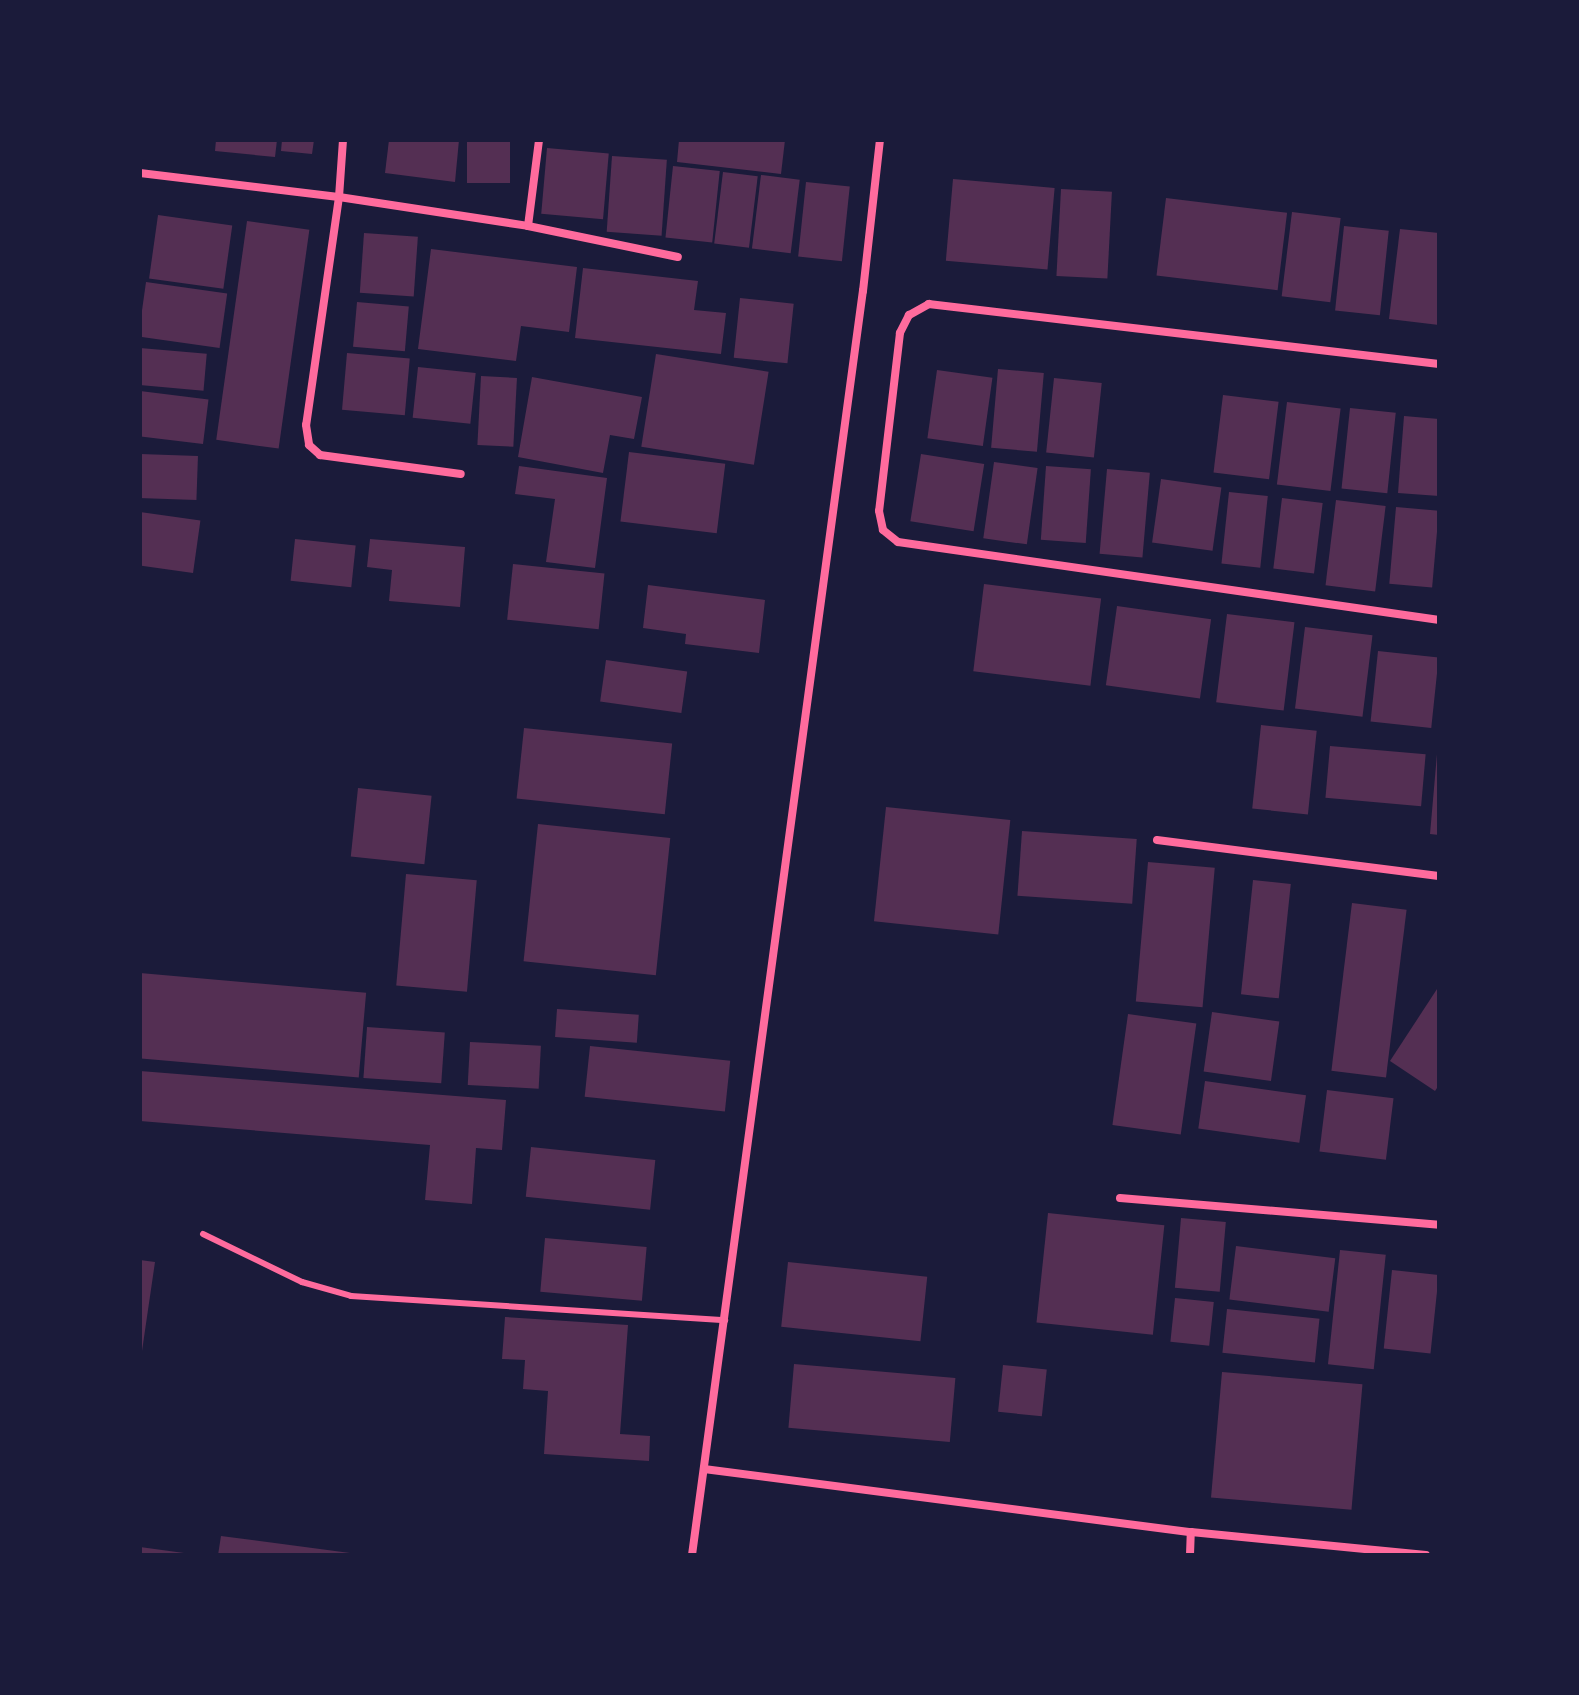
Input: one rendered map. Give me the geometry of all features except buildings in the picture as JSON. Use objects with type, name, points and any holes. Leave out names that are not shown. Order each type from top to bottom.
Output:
[{"type":"street","points":[[343,140],[339,197],[306,425],[309,445],[320,455],[461,474]]},
{"type":"street","points":[[528,226],[539,140]]},
{"type":"street","points":[[692,1555],[861,306],[880,140]]},
{"type":"street","points":[[140,174],[339,197],[528,226],[678,257]]},
{"type":"street","points":[[1439,364],[929,304],[909,315],[900,333],[879,511],[883,530],[898,542],[1439,620]]},
{"type":"street","points":[[1157,840],[1439,876]]},
{"type":"street","points":[[1120,1198],[1439,1225]]},
{"type":"street","points":[[704,1469],[1191,1532],[1426,1555]]},
{"type":"street","points":[[1190,1555],[1191,1532]]},
{"type":"lane","points":[[203,1234],[302,1282],[351,1296],[725,1320]]}]
